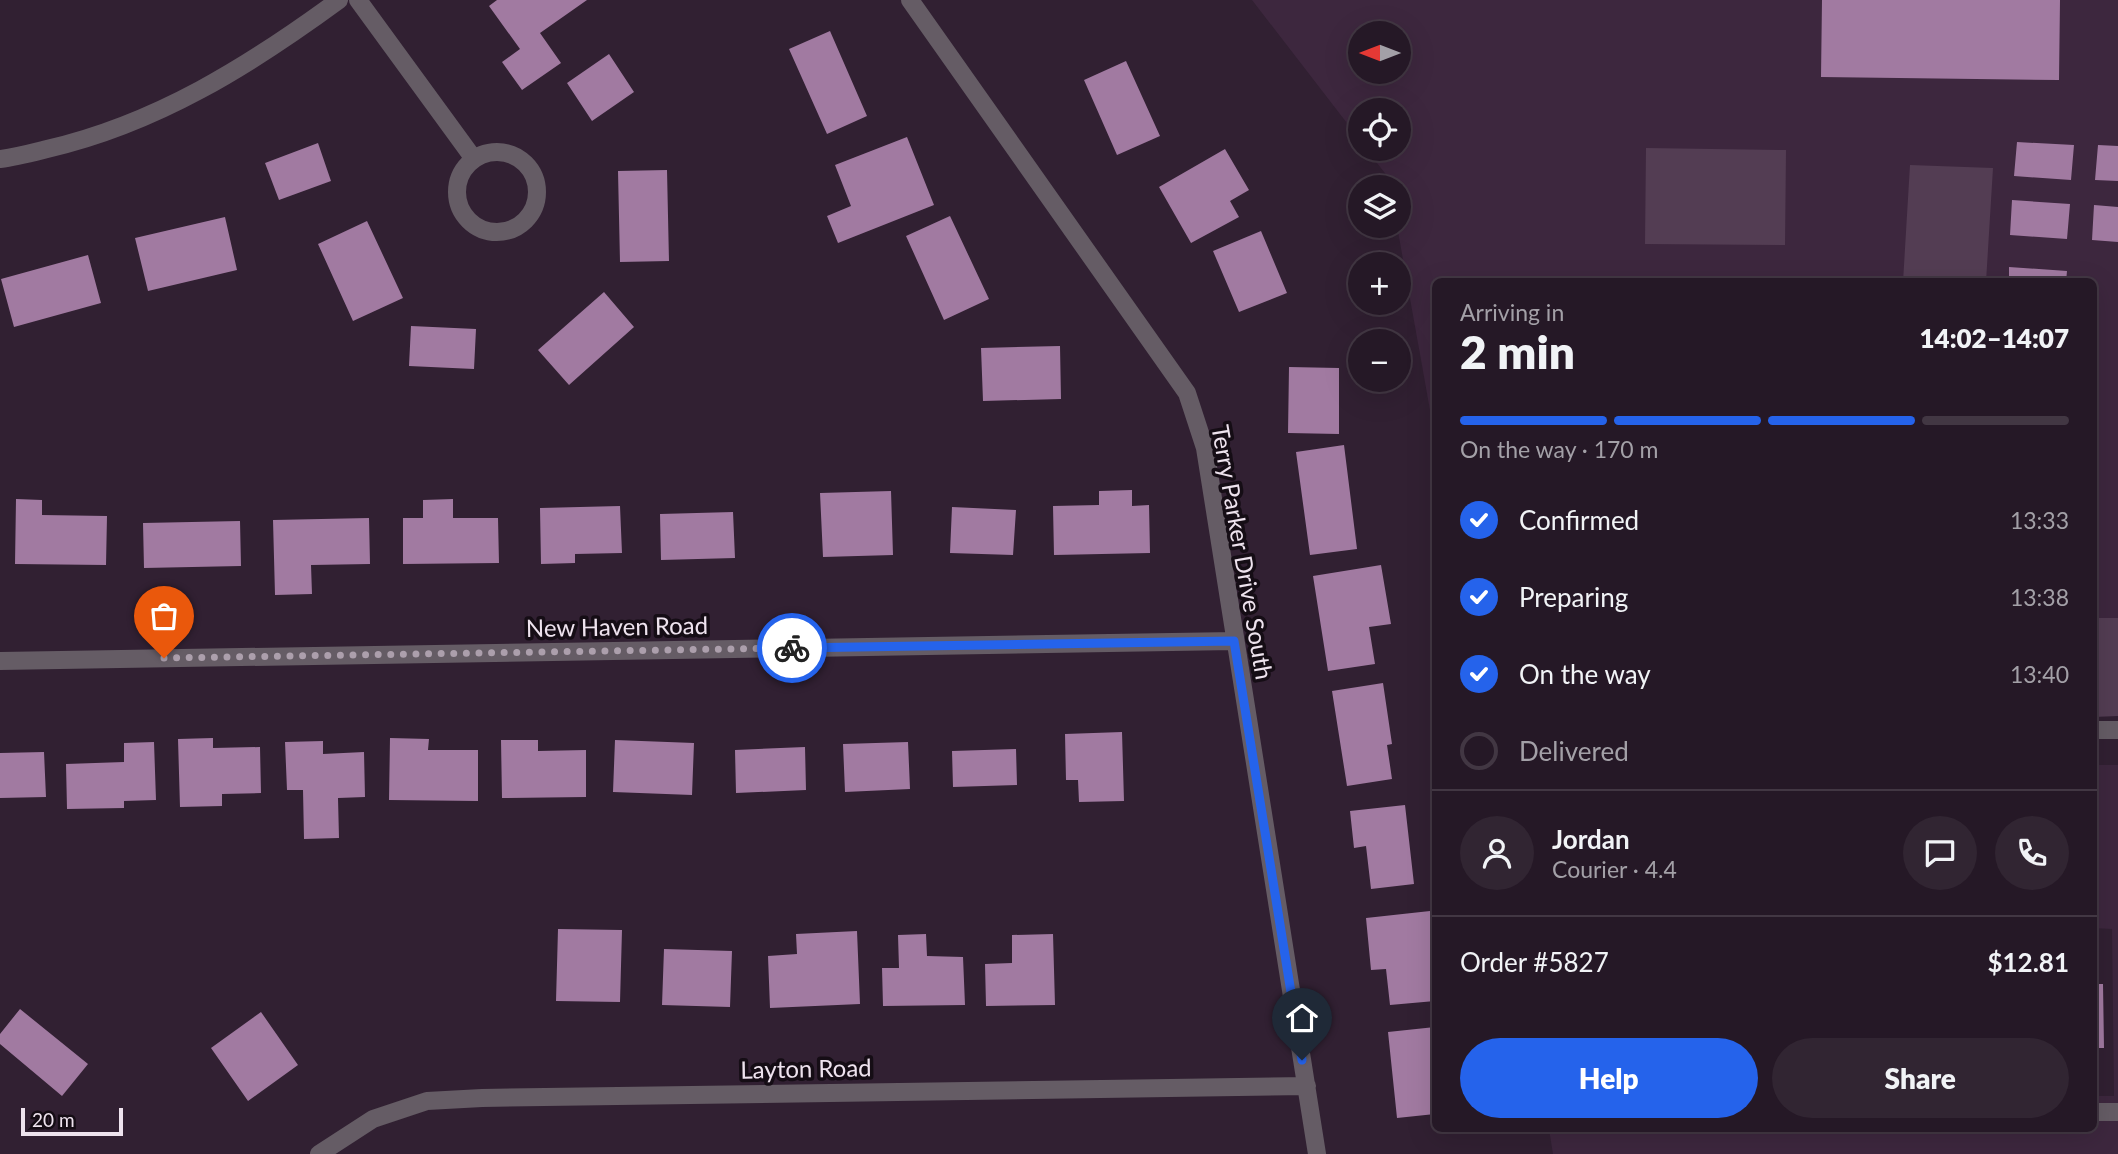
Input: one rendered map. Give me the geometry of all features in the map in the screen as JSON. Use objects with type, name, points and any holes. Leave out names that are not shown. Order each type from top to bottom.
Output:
[{"type":"street","points":[[0,159],[90,139],[176,104],[276,46],[339,0]]},
{"type":"street","points":[[358,0],[474,159]]},
{"type":"street","name":"Terry Parker Drive South","points":[[910,0],[1187,393],[1206,448],[1234,641],[1317,1154]]},
{"type":"street","points":[[501,152],[524,162],[532,173],[537,198],[526,220],[515,228],[503,232],[489,232],[476,227],[458,206],[456,192],[459,178],[474,159],[488,153],[501,152]]},
{"type":"street","name":"New Haven Road","points":[[0,661],[1234,641]]},
{"type":"street","points":[[2097,730],[2118,730]]},
{"type":"street","name":"Layton Road","points":[[319,1154],[373,1119],[427,1101],[468,1098],[1307,1086]]},
{"type":"street","points":[[2097,1112],[2118,1112]]},
{"type":"shaded area","points":[[1252,0],[2118,0],[2118,618],[2097,618],[2097,278],[1432,278],[1432,421],[1411,304],[1411,252],[1402,252],[1399,238],[1411,238],[1411,175],[1386,175],[1375,161],[1411,161],[1411,98],[1348,98],[1348,124]]},
{"type":"shaded area","points":[[1646,148],[1786,150],[1785,245],[1645,244]]},
{"type":"shaded area","points":[[1910,165],[1993,168],[1986,278],[1903,278]]},
{"type":"shaded area","points":[[2097,618],[2118,618],[2118,716],[2097,717]]},
{"type":"shaded area","points":[[2097,765],[2118,765],[2118,1154],[1553,1154],[1549,1132],[2097,1132],[2097,1096],[2114,1096],[2112,929],[2097,928]]},
{"type":"building","points":[[497,0],[587,0],[540,33],[561,63],[522,90],[502,62],[520,49],[489,6]]},
{"type":"building","points":[[1822,0],[2060,0],[2059,80],[1821,77]]},
{"type":"building","points":[[830,31],[867,116],[827,134],[789,49]]},
{"type":"building","points":[[609,54],[634,92],[592,121],[567,83]]},
{"type":"building","points":[[1126,61],[1160,136],[1117,155],[1084,80]]},
{"type":"building","points":[[907,137],[934,205],[838,243],[827,216],[851,206],[835,165]]},
{"type":"building","points":[[2017,142],[2074,145],[2071,180],[2014,176]]},
{"type":"building","points":[[318,143],[331,181],[279,200],[265,163]]},
{"type":"building","points":[[2098,145],[2118,146],[2118,181],[2095,180]]},
{"type":"building","points":[[1225,149],[1249,190],[1230,201],[1239,217],[1191,243],[1159,187]]},
{"type":"building","points":[[667,170],[669,261],[620,262],[618,171]]},
{"type":"building","points":[[2012,200],[2070,204],[2067,239],[2010,235]]},
{"type":"building","points":[[2094,205],[2118,207],[2118,242],[2092,240]]},
{"type":"building","points":[[950,216],[989,299],[944,320],[906,236]]},
{"type":"building","points":[[225,217],[237,270],[148,291],[135,238]]},
{"type":"building","points":[[367,221],[403,298],[353,321],[318,244]]},
{"type":"building","points":[[1261,231],[1287,293],[1239,312],[1213,251]]},
{"type":"building","points":[[88,255],[101,303],[14,327],[1,279]]},
{"type":"building","points":[[2009,267],[2067,271],[2066,278],[2009,278]]},
{"type":"building","points":[[604,292],[634,327],[569,385],[538,350]]},
{"type":"building","points":[[411,326],[476,329],[474,369],[409,366]]},
{"type":"building","points":[[1060,346],[1061,399],[983,401],[981,348]]},
{"type":"building","points":[[1289,367],[1339,368],[1339,434],[1288,433]]},
{"type":"building","points":[[1344,445],[1357,549],[1310,555],[1296,452]]},
{"type":"building","points":[[1132,490],[1132,506],[1149,505],[1150,553],[1054,555],[1053,506],[1099,505],[1099,491]]},
{"type":"building","points":[[891,491],[893,555],[823,557],[820,493]]},
{"type":"building","points":[[16,499],[42,500],[42,515],[107,516],[106,565],[15,564]]},
{"type":"building","points":[[453,499],[453,518],[498,518],[499,563],[403,564],[403,518],[423,518],[423,500]]},
{"type":"building","points":[[620,506],[622,553],[575,554],[575,563],[541,564],[540,508]]},
{"type":"building","points":[[952,507],[1016,510],[1013,555],[950,553]]},
{"type":"building","points":[[733,512],[735,558],[661,560],[660,514]]},
{"type":"building","points":[[369,518],[370,564],[311,565],[312,594],[275,595],[273,520]]},
{"type":"building","points":[[240,521],[241,566],[144,568],[143,523]]},
{"type":"building","points":[[1381,565],[1391,624],[1369,627],[1375,664],[1328,671],[1313,576]]},
{"type":"building","points":[[1383,683],[1392,744],[1387,745],[1392,779],[1347,786],[1332,691]]},
{"type":"building","points":[[1122,732],[1124,801],[1079,802],[1078,780],[1066,780],[1065,734]]},
{"type":"building","points":[[213,738],[213,748],[260,747],[261,793],[222,794],[222,806],[180,807],[178,739]]},
{"type":"building","points":[[390,738],[429,739],[428,750],[478,750],[478,801],[389,800]]},
{"type":"building","points":[[501,740],[538,740],[538,751],[586,750],[586,797],[502,798]]},
{"type":"building","points":[[615,740],[694,743],[692,795],[613,792]]},
{"type":"building","points":[[323,741],[323,754],[364,752],[365,797],[338,798],[339,838],[304,839],[303,790],[287,790],[285,742]]},
{"type":"building","points":[[154,742],[156,800],[124,801],[124,808],[67,809],[66,764],[124,762],[124,743]]},
{"type":"building","points":[[908,742],[910,789],[845,792],[843,744]]},
{"type":"building","points":[[805,747],[806,790],[736,793],[735,750]]},
{"type":"building","points":[[1016,749],[1017,785],[953,787],[952,751]]},
{"type":"building","points":[[44,752],[46,797],[0,798],[0,753]]},
{"type":"building","points":[[1405,805],[1414,884],[1371,889],[1366,846],[1354,848],[1350,811]]},
{"type":"building","points":[[1430,911],[1432,1001],[1390,1005],[1386,969],[1371,970],[1366,918]]},
{"type":"building","points":[[558,929],[622,930],[620,1002],[556,1001]]},
{"type":"building","points":[[857,931],[860,1004],[770,1008],[768,956],[797,954],[796,934]]},
{"type":"building","points":[[926,934],[927,956],[963,957],[965,1005],[883,1006],[882,968],[899,968],[898,935]]},
{"type":"building","points":[[1053,934],[1055,1005],[986,1006],[985,964],[1012,963],[1012,935]]},
{"type":"building","points":[[664,949],[732,951],[730,1007],[662,1005]]},
{"type":"building","points":[[2097,984],[2103,984],[2104,1048],[2097,1048]]},
{"type":"building","points":[[20,1009],[88,1064],[62,1096],[0,1044],[0,1034]]},
{"type":"building","points":[[261,1012],[298,1065],[248,1101],[211,1048]]},
{"type":"building","points":[[1432,1027],[1432,1114],[1397,1118],[1388,1032]]},
{"type":"way so far","points":[[164,658],[792,648]]},
{"type":"route","points":[[792,648],[1234,641],[1302,1060]]}]
